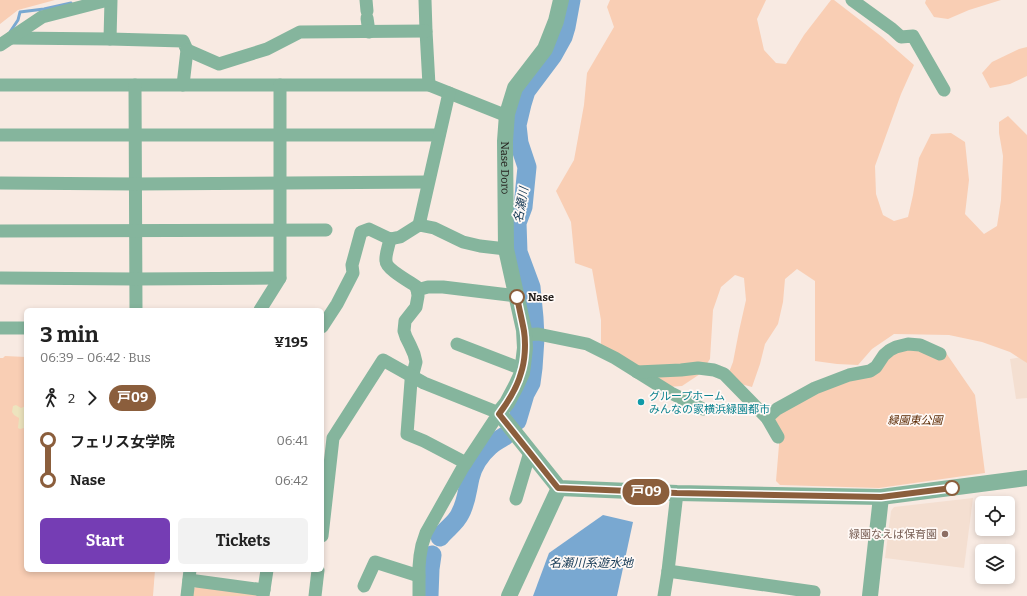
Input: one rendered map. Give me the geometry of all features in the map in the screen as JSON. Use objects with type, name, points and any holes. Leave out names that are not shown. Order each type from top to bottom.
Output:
[{"type":"street","points":[[0,45],[42,17],[110,0],[110,39]]},
{"type":"street","points":[[425,0],[429,85]]},
{"type":"street","name":"Nase Doro","points":[[499,414],[507,403],[522,373],[525,348],[531,334],[516,296],[506,249],[505,141],[507,116],[515,88],[545,49],[556,21],[561,0]]},
{"type":"street","points":[[852,0],[901,37],[914,36],[944,90]]},
{"type":"street","points":[[366,10],[369,32]]},
{"type":"street","points":[[187,50],[219,64],[268,49],[300,32],[426,31]]},
{"type":"street","points":[[11,38],[183,41],[187,50],[183,85]]},
{"type":"street","points":[[0,85],[429,85],[507,116]]},
{"type":"street","points":[[135,85],[136,308]]},
{"type":"street","points":[[261,308],[280,278],[280,85]]},
{"type":"street","points":[[419,225],[449,93]]},
{"type":"street","points":[[0,135],[439,135]]},
{"type":"street","points":[[0,183],[136,184],[428,182]]},
{"type":"street","points":[[324,324],[337,304],[353,273],[352,265],[359,232],[368,229],[390,239],[400,237],[419,225],[434,228],[463,242],[480,246],[506,249]]},
{"type":"street","points":[[0,231],[326,230]]},
{"type":"street","points":[[390,239],[386,261],[387,265],[404,280],[409,281],[417,287],[418,296],[416,307],[405,320],[404,331],[416,362],[411,381],[407,434],[424,441],[466,463]]},
{"type":"street","points":[[0,278],[280,278]]},
{"type":"street","points":[[417,290],[428,287],[443,287],[516,296]]},
{"type":"street","points":[[0,328],[24,328]]},
{"type":"street","points":[[531,334],[587,344],[615,358],[671,393],[703,410]]},
{"type":"street","points":[[457,344],[522,369]]},
{"type":"street","points":[[767,418],[777,409],[815,388],[848,375],[870,372],[876,367],[884,355],[896,347],[908,344],[920,345],[940,354]]},
{"type":"street","points":[[324,520],[334,438],[333,434],[383,360],[424,383],[499,414],[558,488],[677,493],[881,497],[1027,478]]},
{"type":"street","points":[[637,372],[698,368],[714,370],[724,374],[767,418],[778,437]]},
{"type":"street","points":[[419,596],[420,556],[426,533],[466,463],[499,414]]},
{"type":"street","points":[[516,499],[530,452]]},
{"type":"street","points":[[510,596],[558,488]]},
{"type":"street","points":[[664,596],[677,493]]},
{"type":"street","points":[[870,596],[881,497]]},
{"type":"street","points":[[364,586],[375,562],[419,576]]},
{"type":"street","points":[[668,571],[814,592],[813,596]]},
{"type":"street","points":[[187,596],[189,575],[264,593],[267,572]]},
{"type":"street","points":[[315,596],[318,572]]},
{"type":"shaded area","points":[[1027,357],[1027,398],[1016,399],[1010,359]]},
{"type":"shaded area","points":[[973,498],[964,568],[885,558],[891,511],[894,507]]},
{"type":"green space","points":[[0,0],[55,0],[18,10],[0,24]]},
{"type":"green space","points":[[610,0],[766,0],[757,19],[764,50],[776,63],[786,64],[804,35],[831,0],[834,0],[882,37],[914,65],[901,94],[875,166],[876,194],[883,215],[894,221],[908,217],[919,158],[931,134],[951,133],[965,142],[969,180],[965,214],[984,234],[997,226],[1001,200],[1003,156],[999,133],[999,122],[1008,116],[1027,135],[1027,363],[1010,352],[982,342],[949,335],[894,334],[872,349],[858,365],[815,361],[815,281],[797,269],[785,279],[783,302],[778,324],[765,344],[752,387],[726,380],[733,362],[746,300],[744,278],[735,275],[721,287],[713,310],[710,359],[700,374],[682,386],[668,387],[601,345],[601,320],[592,269],[575,263],[571,222],[556,191],[574,160],[584,105],[587,73],[614,27],[607,7]]},
{"type":"green space","points":[[926,0],[1001,0],[969,10],[948,19],[934,17],[925,3]]},
{"type":"green space","points":[[1027,47],[1027,76],[1010,84],[990,88],[982,73],[992,62],[1019,49]]},
{"type":"green space","name":"緑園東公園","points":[[897,349],[946,353],[975,395],[985,473],[879,488],[780,485],[776,481],[780,433],[774,419],[775,414],[849,377]]},
{"type":"green space","points":[[5,356],[24,357],[24,572],[155,572],[153,596],[0,596],[0,358]]},
{"type":"green space","points":[[199,585],[256,593],[259,596],[193,596],[193,589]]},
{"type":"sand","points":[[16,405],[21,408],[24,407],[24,428],[18,428],[19,418],[12,412],[13,406]]},
{"type":"water","name":"名瀬川系遊水地","points":[[603,515],[633,522],[617,596],[533,596],[549,553]]},
{"type":"waterway","name":"名瀬川","points":[[517,421],[525,394],[531,383],[535,338],[531,287],[518,252],[517,223],[523,207],[527,167],[519,143],[517,125],[526,91],[553,55],[563,37],[571,0]]},
{"type":"waterway","points":[[10,32],[18,20],[20,12],[44,9],[71,3]]},
{"type":"waterway","name":"名瀬川","points":[[440,537],[460,514],[471,474],[478,460],[492,445],[505,436]]},
{"type":"waterway","name":"名瀬川","points":[[429,596],[432,555]]},
{"type":"bus line","name":"戸09","points":[[517,297],[524,330],[525,348],[522,373],[507,403],[499,414],[558,488],[677,493],[881,497],[952,488]]},
{"type":"place","name":"Nase","points":[[517,297]]},
{"type":"place","name":"グループホーム みんなの家横浜緑園都市","points":[[641,402]]},
{"type":"place","name":"緑園なえば保育園","points":[[945,534]]}]
